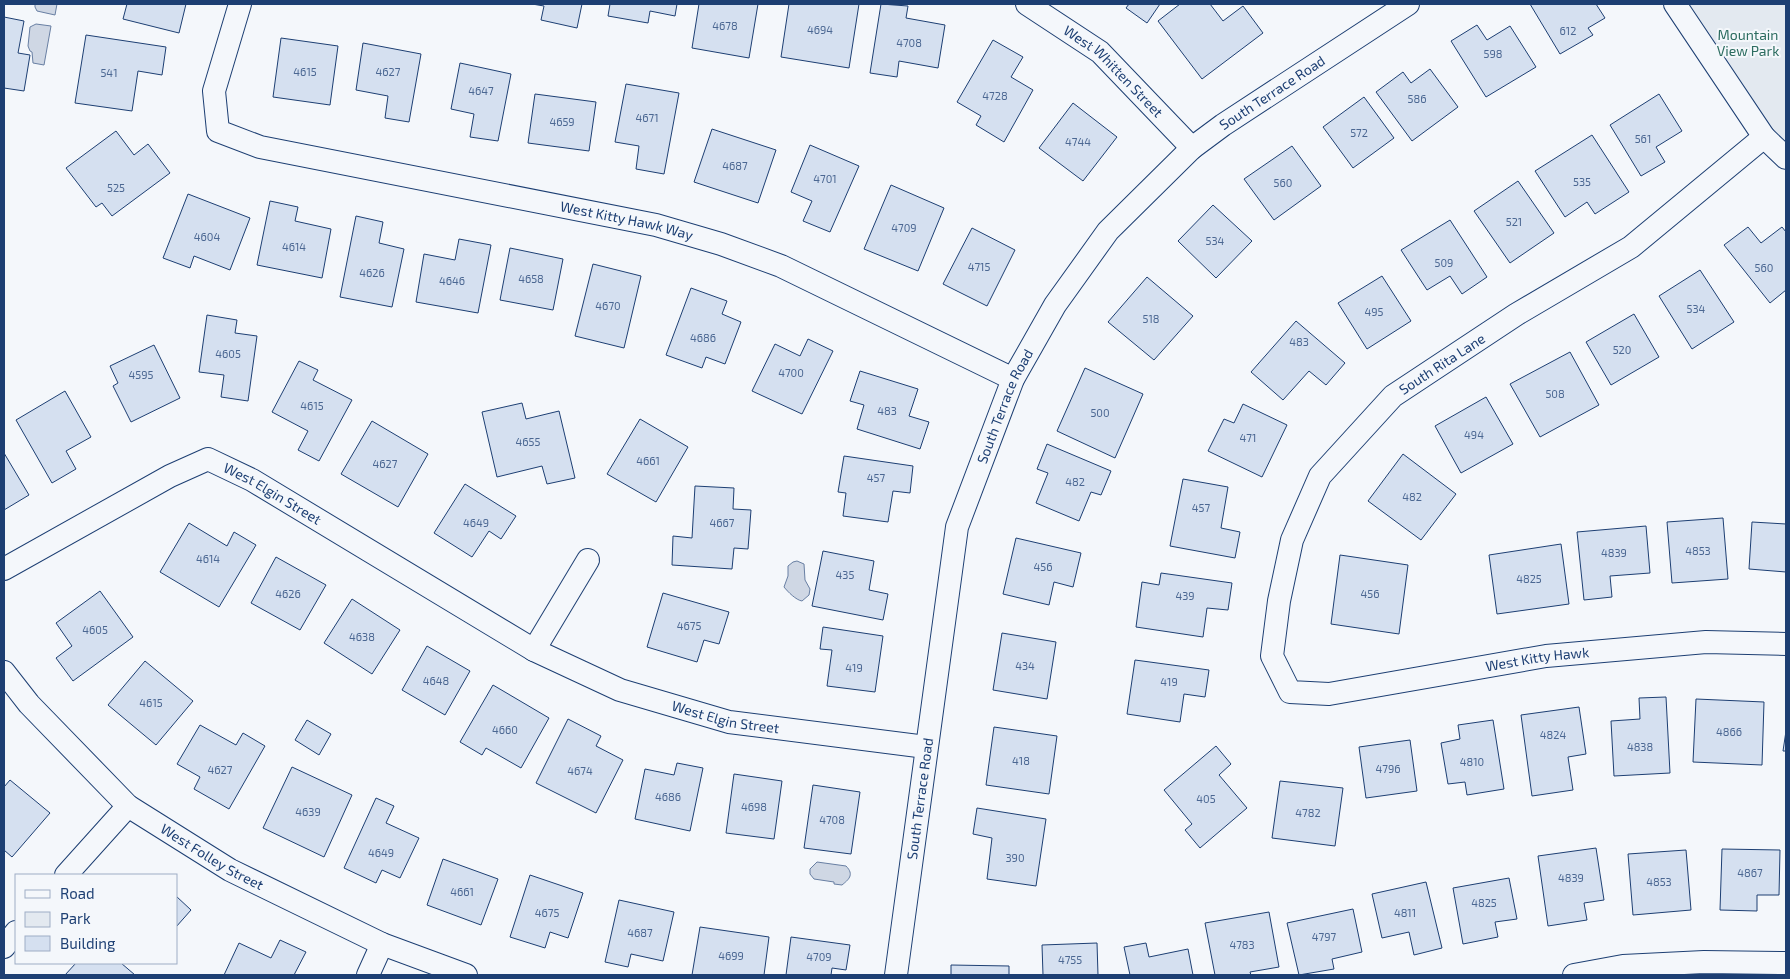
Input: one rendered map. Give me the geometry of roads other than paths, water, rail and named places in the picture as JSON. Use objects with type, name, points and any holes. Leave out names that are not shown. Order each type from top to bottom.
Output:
[{"type":"street","name":"West Kitty Hawk Way","points":[[240,4],[214,91],[218,131],[260,147],[656,224],[721,244],[781,266],[1013,379]]},
{"type":"street","name":"West Whitten Street","points":[[1027,4],[1100,52],[1192,148]]},
{"type":"street","name":"South Terrace Road","points":[[896,975],[957,526],[1013,379],[1055,305],[1108,231],[1192,148],[1231,120],[1408,4]]},
{"type":"street","points":[[1675,4],[1764,137],[1786,158]]},
{"type":"street","name":"South Rita Lane","points":[[1290,692],[1272,656],[1279,601],[1292,540],[1320,476],[1393,396],[1517,314],[1631,247],[1764,137]]},
{"type":"street","name":"West Elgin Street","points":[[4,569],[170,476],[208,459],[252,480],[534,650],[620,690],[728,722],[926,747]]},
{"type":"street","points":[[534,650],[588,560]]},
{"type":"street","name":"West Kitty Hawk","points":[[1290,692],[1329,694],[1546,656],[1706,642],[1786,644]]},
{"type":"street","name":"West Folley Street","points":[[4,672],[29,704],[128,806],[230,870],[382,944],[466,975]]},
{"type":"street","points":[[67,874],[128,806]]},
{"type":"street","points":[[4,946],[15,933]]},
{"type":"street","points":[[368,975],[382,944]]},
{"type":"street","points":[[1574,975],[1623,966],[1695,962],[1786,963]]},
{"type":"park label","name":"Mountain View Park","points":[[1748,43]]}]
